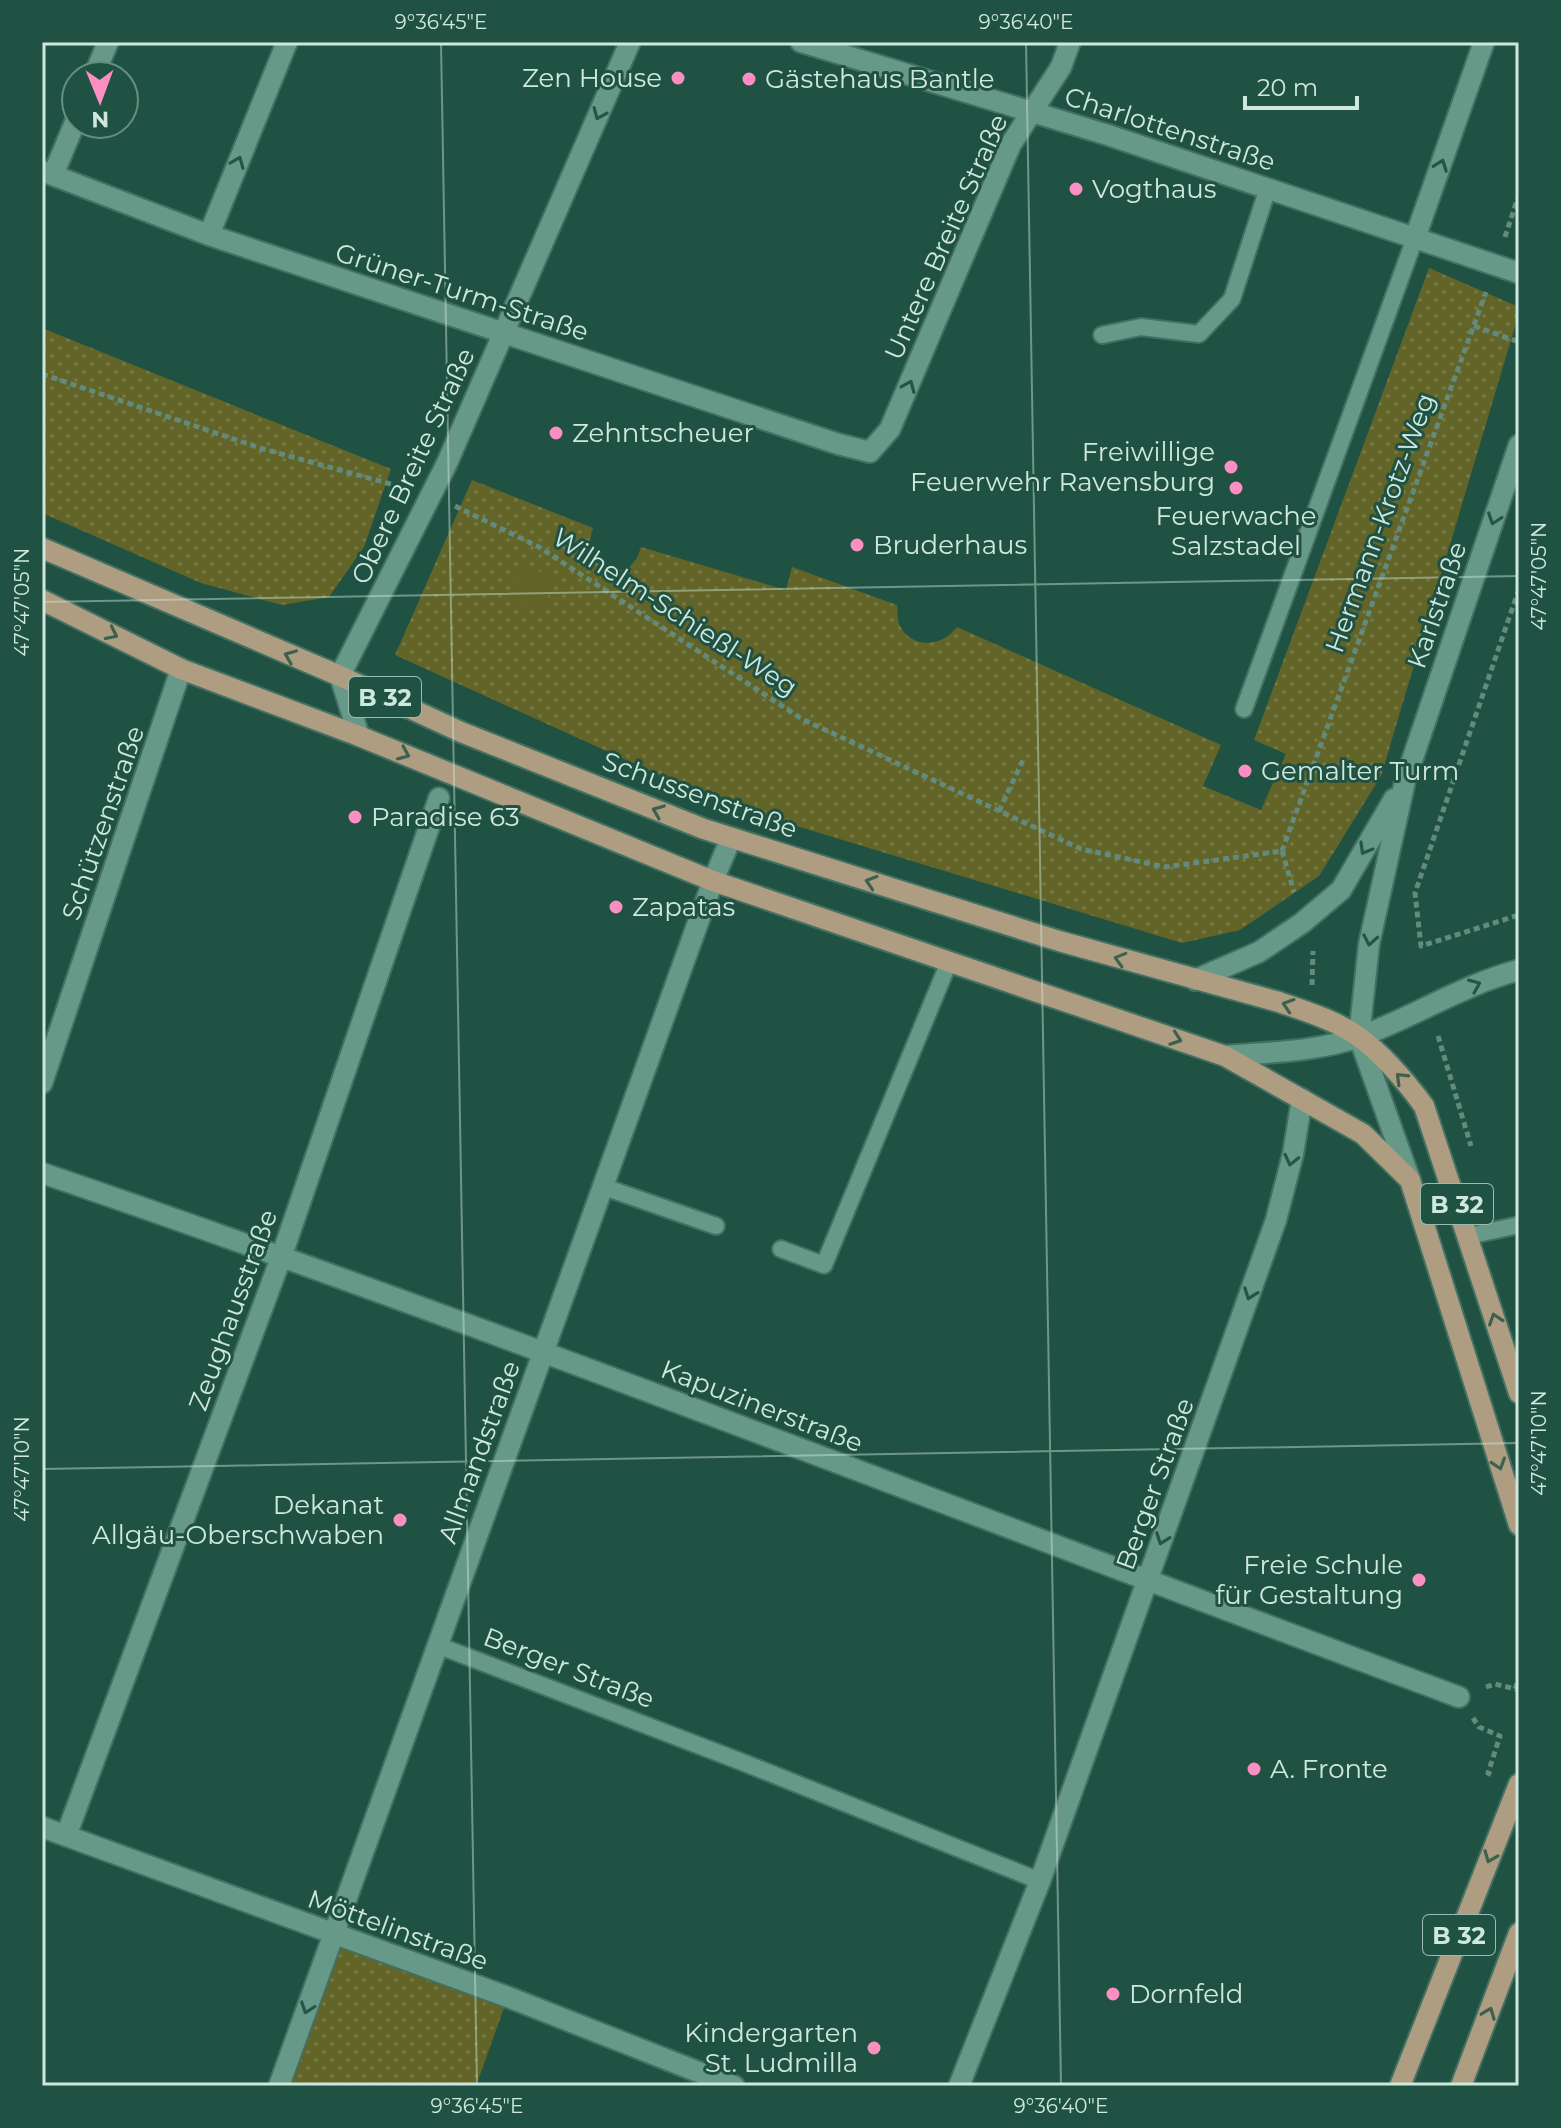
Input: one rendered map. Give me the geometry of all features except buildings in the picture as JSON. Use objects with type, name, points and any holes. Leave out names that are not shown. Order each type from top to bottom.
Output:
[{"type":"main road","name":"Schussenstraße","points":[[42,548],[340,676],[461,732],[731,838],[1059,941],[1310,1013],[1359,1037]]},
{"type":"main road","name":"B 32","points":[[42,600],[181,669],[359,736],[713,881],[1225,1056],[1363,1134],[1410,1180],[1519,1525]]},
{"type":"main road","name":"B 32","points":[[1359,1037],[1409,1086],[1424,1106],[1519,1393]]},
{"type":"main road","name":"B 32","points":[[1400,2086],[1519,1785]]},
{"type":"main road","name":"B 32","points":[[1461,2086],[1519,1933]]},
{"type":"street","points":[[209,235],[287,42]]},
{"type":"street","name":"Obere Breite Straße","points":[[340,676],[432,496],[630,42]]},
{"type":"street","name":"Charlottenstraße","points":[[801,42],[1031,111],[1519,273]]},
{"type":"street","name":"Untere Breite Straße","points":[[870,452],[890,429],[1011,144],[1061,67],[1070,42]]},
{"type":"street","points":[[1415,238],[1484,42]]},
{"type":"street","points":[[48,173],[65,140]]},
{"type":"street","name":"Grüner-Turm-Straße","points":[[48,173],[209,235],[870,452]]},
{"type":"street","name":"Karlstraße","points":[[1359,1037],[1369,944],[1405,781],[1519,445]]},
{"type":"street","name":"Schützenstraße","points":[[42,1083],[181,669]]},
{"type":"street","points":[[340,676],[359,736]]},
{"type":"street","name":"Karlstraße","points":[[1195,980],[1259,952],[1302,923],[1341,890],[1405,781]]},
{"type":"street","name":"Zeughausstraße","points":[[66,1836],[282,1255],[439,798]]},
{"type":"street","name":"Allmandstraße","points":[[279,2086],[731,838]]},
{"type":"street","points":[[1225,1056],[1308,1049],[1359,1037],[1493,977],[1519,970]]},
{"type":"street","points":[[1359,1037],[1410,1180]]},
{"type":"street","name":"Berger Straße","points":[[959,2086],[1040,1881],[1276,1220],[1293,1154],[1302,1099]]},
{"type":"street","name":"Kapuzinerstraße","points":[[42,1173],[282,1255],[544,1351],[1459,1697]]},
{"type":"street","name":"Möttelinstraße","points":[[42,1827],[508,1997],[734,2086]]},
{"type":"lane","points":[[1102,335],[1141,327],[1199,334],[1232,299],[1268,188]]},
{"type":"lane","points":[[1244,709],[1415,238]]},
{"type":"lane","points":[[781,1249],[824,1265],[949,962]]},
{"type":"lane","points":[[604,1187],[716,1226]]},
{"type":"lane","points":[[1468,1236],[1519,1225]]},
{"type":"lane","name":"Berger Straße","points":[[437,1645],[1040,1881]]},
{"type":"path","name":"Hermann-Krotz-Weg","points":[[1282,851],[1516,210],[1519,194]]},
{"type":"path","points":[[1474,326],[1519,342]]},
{"type":"path","name":"Wilhelm-Schießl-Weg","points":[[42,374],[260,448],[432,496],[539,547],[802,719],[1081,849],[1165,867],[1282,851]]},
{"type":"path","points":[[1519,589],[1415,893],[1421,946],[1519,915]]},
{"type":"path","points":[[999,811],[1024,758]]},
{"type":"path","points":[[1519,1678],[1515,1689],[1495,1684],[1459,1697],[1479,1727],[1500,1736],[1488,1773],[1519,1785]]},
{"type":"shaded area","points":[[1429,268],[1519,307],[1519,313],[1381,776],[1319,876],[1240,930],[1182,943],[721,803],[395,655],[472,480],[593,528],[591,555],[600,565],[608,568],[627,570],[641,547],[786,590],[792,567],[897,605],[899,624],[904,632],[919,642],[943,639],[957,627],[1221,745],[1203,786],[1261,810],[1286,754],[1254,740]]},
{"type":"shaded area","points":[[42,328],[391,469],[364,547],[329,597],[282,605],[201,583],[42,513]]},
{"type":"shaded area","points":[[520,565],[555,577],[543,612],[507,600]]},
{"type":"shaded area","points":[[334,1935],[508,1997],[476,2086],[279,2086]]},
{"type":"place","name":"Zen House","points":[[678,78]]},
{"type":"place","name":"Gästehaus Bantle","points":[[749,79]]},
{"type":"place","name":"Vogthaus","points":[[1076,189]]},
{"type":"place","name":"Zehntscheuer","points":[[556,433]]},
{"type":"place","name":"Freiwillige Feuerwehr Ravensburg","points":[[1231,467]]},
{"type":"place","name":"Feuerwache Salzstadel","points":[[1236,488]]},
{"type":"place","name":"Bruderhaus","points":[[857,545]]},
{"type":"place","name":"Gemalter Turm","points":[[1245,771]]},
{"type":"place","name":"Paradise 63","points":[[355,817]]},
{"type":"place","name":"Zapatas","points":[[616,907]]},
{"type":"place","name":"Dekanat Allgäu-Oberschwaben","points":[[400,1520]]},
{"type":"place","name":"Freie Schule für Gestaltung","points":[[1419,1580]]},
{"type":"place","name":"A. Fronte","points":[[1254,1769]]},
{"type":"place","name":"Dornfeld","points":[[1113,1994]]},
{"type":"place","name":"Kindergarten St. Ludmilla","points":[[874,2048]]}]
